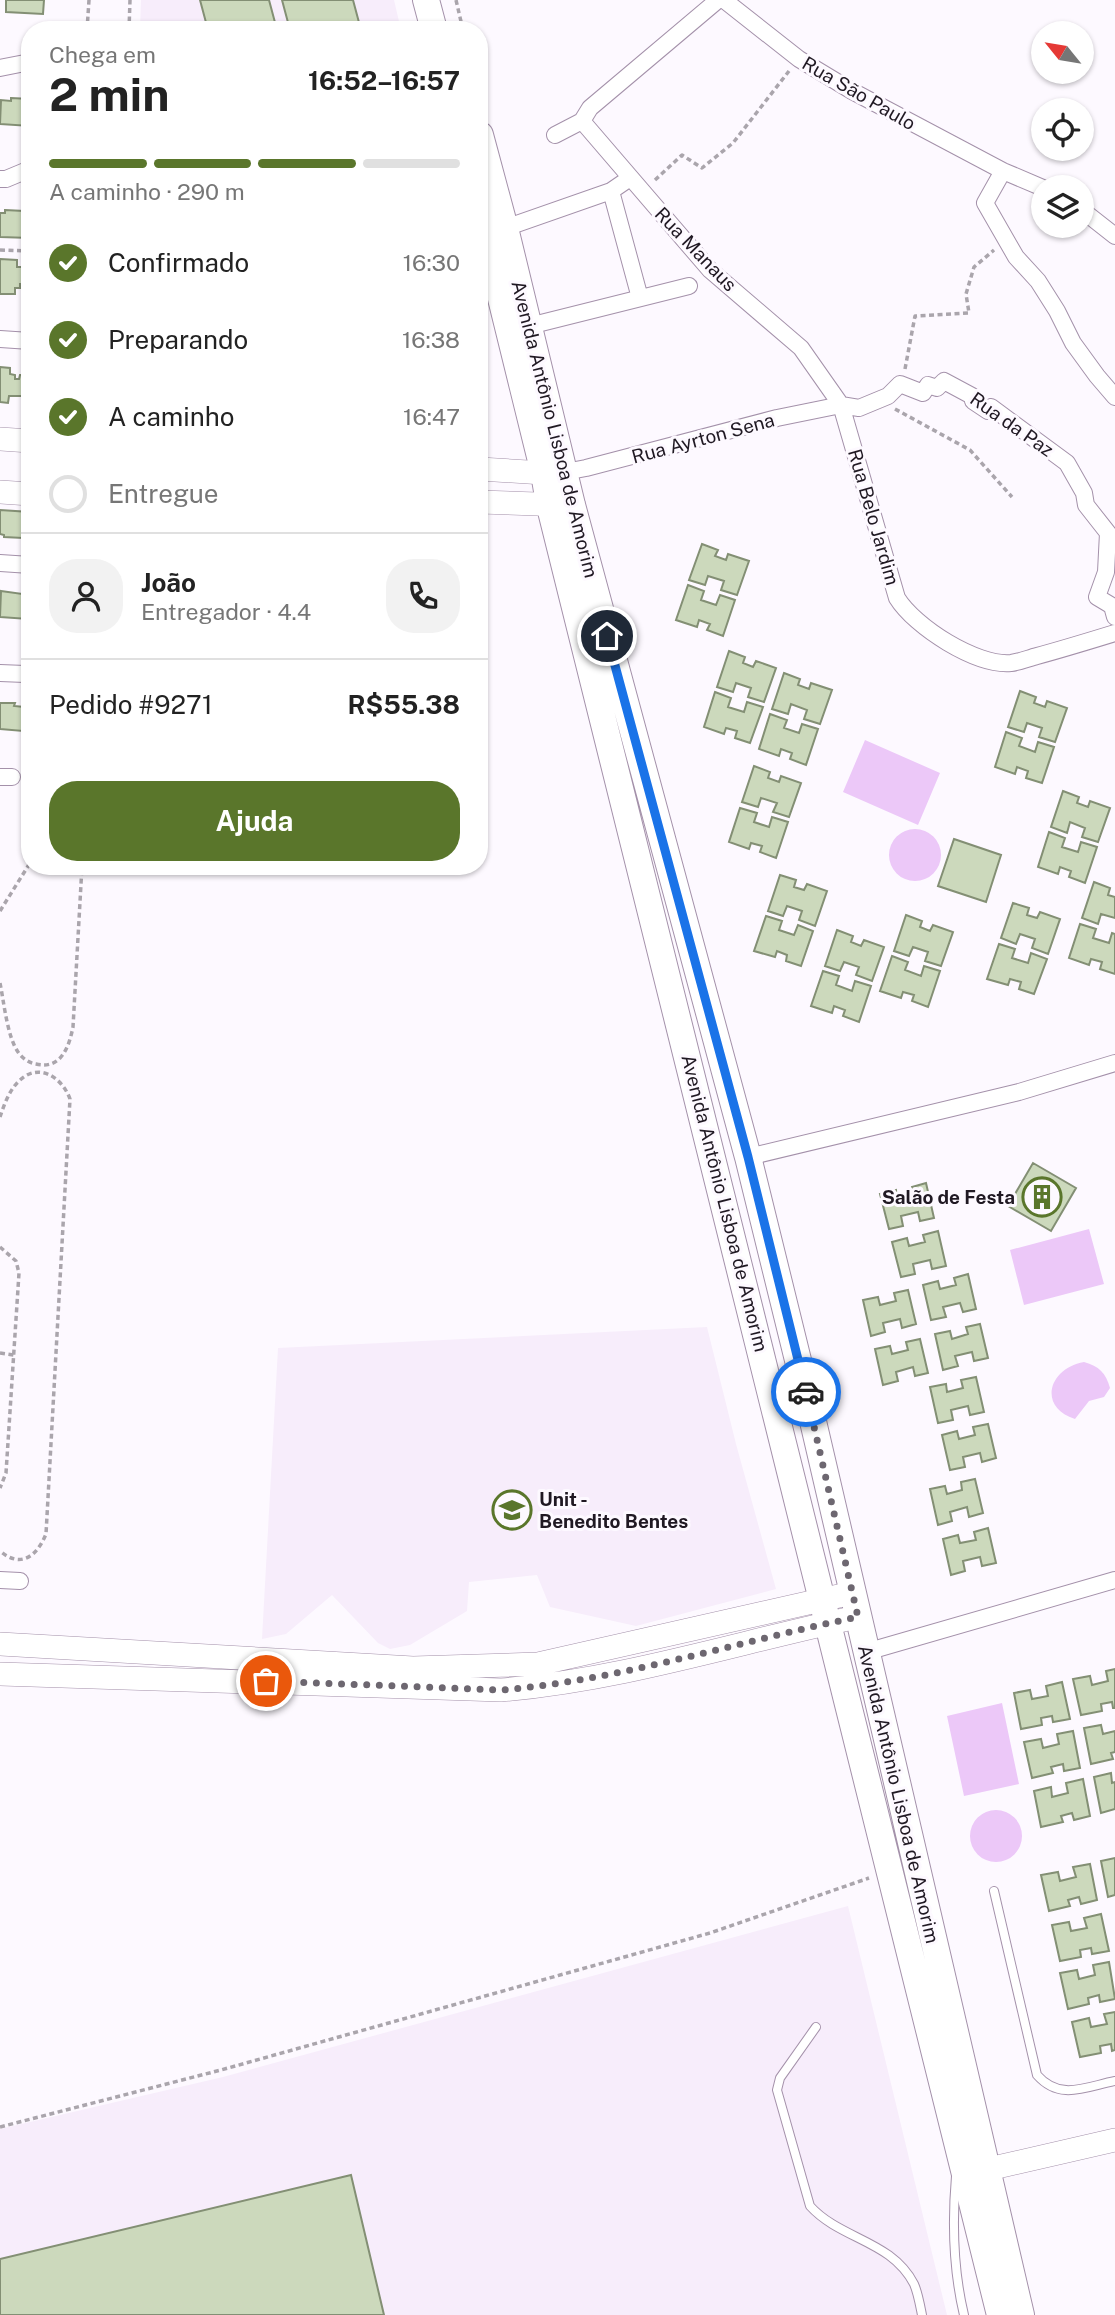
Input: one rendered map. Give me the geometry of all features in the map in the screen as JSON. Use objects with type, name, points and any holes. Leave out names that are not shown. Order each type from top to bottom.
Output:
[{"type":"main road","points":[[426,0],[432,21]]},
{"type":"main road","points":[[443,0],[449,21]]},
{"type":"main road","name":"Avenida Antônio Lisboa de Amorim","points":[[488,165],[529,326],[561,504],[958,2146],[976,2172],[1021,2315]]},
{"type":"main road","name":"Avenida Antônio Lisboa de Amorim","points":[[488,241],[554,472]]},
{"type":"main road","name":"Avenida Antônio Lisboa de Amorim","points":[[561,504],[748,1157],[812,1417],[866,1652],[976,2172],[1000,2315]]},
{"type":"street","points":[[555,135],[582,121],[590,108],[718,0]]},
{"type":"street","name":"Rua São Paulo","points":[[724,0],[799,59],[852,91],[1003,171],[1031,183]]},
{"type":"street","points":[[0,68],[21,64]]},
{"type":"street","name":"Rua Manaus","points":[[582,121],[710,270],[801,348],[841,405]]},
{"type":"street","points":[[1003,171],[985,203],[1016,257],[1038,281],[1073,342],[1115,397]]},
{"type":"street","points":[[0,179],[21,173]]},
{"type":"street","points":[[505,228],[611,191],[630,178]]},
{"type":"street","points":[[611,191],[640,298]]},
{"type":"street","points":[[1094,219],[1115,236]]},
{"type":"street","points":[[529,326],[689,286]]},
{"type":"street","points":[[0,339],[21,340]]},
{"type":"street","name":"Rua da Paz","points":[[903,384],[923,393],[928,385],[937,388],[944,381],[972,396],[973,401],[988,411],[991,407],[1067,463],[1084,493],[1086,505],[1108,533],[1106,572],[1097,597],[1112,606],[1115,617]]},
{"type":"street","points":[[841,405],[859,408],[888,396],[903,384]]},
{"type":"street","name":"Rua Ayrton Sena","points":[[554,472],[586,468],[777,418],[841,405]]},
{"type":"street","name":"Rua Belo Jardim","points":[[841,405],[897,598],[903,608],[927,629],[963,651],[1010,663],[1115,633]]},
{"type":"street","points":[[0,439],[21,440]]},
{"type":"street","points":[[488,469],[554,472]]},
{"type":"street","points":[[0,492],[21,493]]},
{"type":"street","points":[[488,502],[561,504]]},
{"type":"street","points":[[0,563],[21,564]]},
{"type":"street","points":[[0,673],[21,674]]},
{"type":"street","points":[[748,1157],[1019,1092],[1115,1063]]},
{"type":"street","points":[[0,1580],[20,1581]]},
{"type":"street","points":[[866,1652],[1115,1580]]},
{"type":"street","points":[[0,1644],[374,1675],[501,1690],[627,1671],[855,1605]]},
{"type":"street","points":[[0,1674],[374,1675]]},
{"type":"street","points":[[976,2172],[1115,2140]]},
{"type":"lane","points":[[994,1891],[1037,2075],[1047,2086],[1065,2091],[1115,2081]]},
{"type":"lane","points":[[816,2027],[780,2078],[777,2090],[810,2207],[822,2219],[893,2256],[915,2285],[922,2315]]},
{"type":"lane","points":[[958,2146],[953,2204],[954,2252],[964,2315]]},
{"type":"path","points":[[88,21],[89,0]]},
{"type":"path","points":[[129,21],[130,0]]},
{"type":"path","points":[[456,0],[461,21]]},
{"type":"path","points":[[642,192],[682,155],[702,168],[733,143],[799,59]]},
{"type":"path","points":[[903,384],[915,316],[969,313],[966,294],[974,267],[1006,236]]},
{"type":"path","points":[[0,250],[21,251]]},
{"type":"path","points":[[878,400],[970,450],[1012,497]]},
{"type":"path","points":[[0,911],[2,902],[24,875]]},
{"type":"path","points":[[0,983],[13,1044],[20,1056],[33,1064],[47,1066],[60,1059],[70,1045],[73,1027],[81,875]]},
{"type":"path","points":[[0,1116],[18,1081],[28,1074],[48,1073],[58,1078],[66,1087],[70,1099],[46,1534],[41,1546],[32,1556],[20,1560],[8,1557],[0,1551]]},
{"type":"path","points":[[0,1247],[16,1261],[19,1273],[6,1473],[0,1488]]},
{"type":"path","points":[[0,1353],[13,1355]]},
{"type":"path","points":[[0,1471],[6,1473]]},
{"type":"path","points":[[0,2127],[222,2070],[710,1933],[891,1870]]},
{"type":"shaded area","points":[[141,0],[394,0],[399,21],[140,21]]},
{"type":"shaded area","points":[[865,740],[940,773],[918,825],[843,792]]},
{"type":"shaded area","points":[[915,829],[925,831],[933,837],[939,845],[939,865],[933,873],[925,879],[915,881],[905,879],[897,873],[891,865],[889,855],[891,845],[897,837],[905,831]]},
{"type":"shaded area","points":[[1089,1229],[1104,1284],[1024,1305],[1010,1250]]},
{"type":"shaded area","name":"Unit - Benedito Bentes","points":[[707,1327],[776,1589],[636,1626],[550,1607],[537,1575],[469,1582],[467,1611],[410,1645],[390,1649],[378,1643],[332,1595],[286,1634],[262,1639],[278,1348]]},
{"type":"shaded area","points":[[1084,1362],[1101,1371],[1110,1388],[1104,1397],[1089,1401],[1075,1419],[1055,1406],[1052,1388],[1062,1372]]},
{"type":"shaded area","points":[[1002,1703],[1019,1784],[964,1796],[947,1716]]},
{"type":"shaded area","points":[[996,1810],[1006,1812],[1014,1818],[1020,1826],[1020,1846],[1014,1854],[1006,1860],[996,1862],[986,1860],[978,1854],[972,1846],[970,1836],[972,1826],[978,1818],[986,1812]]},
{"type":"shaded area","points":[[848,1906],[947,2315],[0,2315],[0,2129],[223,2077]]},
{"type":"building","points":[[6,0],[44,0],[43,14],[6,12]]},
{"type":"building","points":[[200,0],[269,0],[275,21],[206,21]]},
{"type":"building","points":[[282,0],[353,0],[359,21],[288,21]]},
{"type":"building","points":[[11,98],[21,99],[21,125],[0,124],[1,100],[11,101]]},
{"type":"building","points":[[5,210],[21,211],[21,238],[0,237],[0,213],[5,213]]},
{"type":"building","points":[[0,259],[17,260],[17,267],[21,267],[20,288],[15,288],[15,294],[0,294]]},
{"type":"building","points":[[0,367],[10,368],[10,374],[15,375],[15,379],[19,379],[21,375],[21,396],[9,396],[8,403],[0,402]]},
{"type":"building","points":[[0,510],[21,511],[21,538],[4,537],[0,534]]},
{"type":"building","points":[[702,544],[718,550],[715,556],[726,560],[728,554],[749,561],[737,595],[721,590],[724,581],[708,576],[705,585],[689,580]]},
{"type":"building","points":[[688,585],[704,591],[701,600],[716,605],[720,595],[735,600],[723,636],[707,630],[710,624],[699,620],[697,627],[676,620]]},
{"type":"building","points":[[1,591],[21,594],[21,618],[0,617]]},
{"type":"building","points":[[729,651],[745,657],[743,663],[753,667],[756,661],[776,668],[764,702],[748,697],[751,688],[736,683],[733,692],[717,687]]},
{"type":"building","points":[[784,673],[800,679],[798,685],[809,689],[811,683],[832,690],[820,724],[804,719],[807,710],[791,704],[788,714],[772,709]]},
{"type":"building","points":[[1020,691],[1036,697],[1034,703],[1045,707],[1047,701],[1067,708],[1055,742],[1039,737],[1042,728],[1027,723],[1024,732],[1008,727]]},
{"type":"building","points":[[715,692],[731,698],[728,707],[744,712],[747,702],[763,707],[750,743],[735,738],[737,731],[726,728],[724,734],[704,727]]},
{"type":"building","points":[[0,703],[15,703],[14,706],[21,707],[21,731],[0,729]]},
{"type":"building","points":[[770,714],[787,720],[784,728],[799,733],[802,724],[818,729],[806,765],[790,759],[792,753],[781,749],[779,756],[759,749]]},
{"type":"building","points":[[1006,732],[1022,738],[1019,746],[1035,752],[1038,742],[1054,747],[1042,783],[1026,778],[1028,771],[1017,767],[1015,774],[995,767]]},
{"type":"building","points":[[754,766],[770,772],[768,778],[779,782],[781,776],[801,783],[789,817],[773,812],[777,803],[761,798],[758,807],[742,802]]},
{"type":"building","points":[[1063,791],[1079,797],[1077,803],[1088,807],[1090,801],[1110,808],[1098,842],[1082,837],[1085,828],[1070,822],[1067,833],[1051,827]]},
{"type":"building","points":[[740,808],[757,813],[754,822],[769,827],[772,817],[788,822],[776,858],[760,852],[762,846],[751,843],[749,849],[729,842]]},
{"type":"building","points":[[1049,832],[1065,838],[1062,847],[1078,852],[1081,842],[1097,847],[1085,883],[1069,877],[1071,871],[1060,867],[1058,874],[1038,867]]},
{"type":"building","points":[[954,839],[1001,855],[986,902],[938,886]]},
{"type":"building","points":[[780,875],[796,880],[794,887],[804,890],[807,884],[827,891],[815,926],[799,920],[802,911],[787,906],[783,916],[768,911]]},
{"type":"building","points":[[1094,882],[1110,888],[1108,895],[1115,897],[1115,918],[1101,914],[1098,924],[1082,918]]},
{"type":"building","points":[[1013,903],[1029,908],[1027,915],[1037,918],[1040,912],[1060,919],[1048,954],[1032,948],[1035,939],[1020,934],[1016,944],[1001,938]]},
{"type":"building","points":[[906,915],[922,921],[920,927],[930,931],[933,925],[953,932],[941,966],[925,961],[928,952],[913,947],[909,956],[894,951]]},
{"type":"building","points":[[766,916],[782,921],[779,930],[794,935],[798,925],[813,931],[801,966],[786,961],[787,955],[777,951],[775,957],[754,951]]},
{"type":"building","points":[[1080,924],[1096,929],[1093,938],[1109,943],[1112,933],[1115,934],[1115,974],[1100,969],[1102,962],[1091,959],[1089,965],[1069,958]]},
{"type":"building","points":[[837,930],[853,936],[851,942],[861,946],[864,940],[884,947],[872,981],[856,975],[859,967],[844,962],[840,971],[825,966]]},
{"type":"building","points":[[999,944],[1015,949],[1012,958],[1028,963],[1031,953],[1047,959],[1034,994],[1019,989],[1021,982],[1010,979],[1008,985],[987,979]]},
{"type":"building","points":[[892,956],[908,962],[905,970],[921,976],[924,966],[940,971],[928,1007],[912,1001],[914,995],[903,992],[901,998],[880,991]]},
{"type":"building","points":[[823,971],[839,976],[836,985],[852,991],[855,981],[871,986],[859,1022],[843,1016],[845,1010],[834,1006],[832,1013],[811,1006]]},
{"type":"building","name":"Salão de Festa","points":[[1033,1163],[1076,1188],[1051,1231],[1008,1206]]},
{"type":"building","points":[[926,1183],[934,1218],[920,1221],[918,1212],[901,1216],[903,1226],[889,1229],[880,1194],[896,1190],[897,1198],[913,1194],[912,1187]]},
{"type":"building","points":[[938,1231],[946,1266],[932,1269],[930,1260],[913,1264],[915,1274],[901,1277],[892,1242],[907,1238],[909,1246],[925,1242],[923,1235]]},
{"type":"building","points":[[968,1274],[976,1309],[963,1312],[960,1303],[943,1307],[946,1317],[931,1320],[923,1285],[938,1281],[940,1289],[956,1285],[954,1278]]},
{"type":"building","points":[[908,1290],[916,1324],[902,1328],[900,1319],[883,1323],[885,1332],[871,1336],[863,1300],[878,1297],[880,1305],[896,1301],[894,1293]]},
{"type":"building","points":[[980,1324],[988,1358],[974,1361],[972,1352],[955,1356],[958,1366],[943,1370],[935,1334],[950,1331],[952,1339],[968,1334],[966,1327]]},
{"type":"building","points":[[920,1339],[928,1373],[915,1376],[913,1367],[896,1372],[898,1381],[883,1385],[875,1349],[890,1346],[892,1354],[908,1350],[906,1342]]},
{"type":"building","points":[[976,1377],[984,1412],[970,1415],[968,1406],[951,1410],[953,1420],[938,1423],[930,1387],[946,1384],[947,1392],[963,1388],[961,1380]]},
{"type":"building","points":[[988,1424],[996,1458],[982,1462],[980,1453],[963,1457],[965,1467],[950,1470],[942,1435],[957,1431],[959,1439],[975,1435],[973,1427]]},
{"type":"building","points":[[975,1479],[983,1513],[969,1517],[967,1507],[950,1512],[952,1521],[938,1525],[930,1489],[945,1486],[947,1494],[962,1490],[961,1482]]},
{"type":"building","points":[[988,1528],[996,1563],[982,1566],[980,1557],[963,1561],[965,1571],[951,1575],[943,1539],[958,1535],[960,1543],[976,1540],[974,1532]]},
{"type":"building","points":[[1115,1669],[1115,1708],[1112,1702],[1101,1704],[1102,1711],[1081,1715],[1073,1679],[1090,1676],[1092,1685],[1108,1681],[1106,1671]]},
{"type":"building","points":[[1062,1682],[1070,1719],[1053,1722],[1052,1716],[1041,1718],[1042,1725],[1021,1729],[1014,1693],[1030,1690],[1032,1699],[1048,1696],[1046,1686]]},
{"type":"building","points":[[1101,1725],[1103,1734],[1115,1731],[1115,1752],[1111,1753],[1113,1759],[1091,1764],[1084,1728]]},
{"type":"building","points":[[1073,1731],[1080,1768],[1064,1771],[1063,1764],[1051,1767],[1053,1773],[1032,1778],[1024,1742],[1041,1739],[1043,1748],[1059,1744],[1057,1734]]},
{"type":"building","points":[[1111,1773],[1112,1783],[1115,1782],[1115,1809],[1101,1813],[1094,1777]]},
{"type":"building","points":[[1083,1779],[1090,1816],[1074,1820],[1072,1813],[1061,1816],[1063,1822],[1041,1827],[1034,1791],[1051,1787],[1052,1797],[1068,1793],[1066,1783]]},
{"type":"building","points":[[1115,1858],[1115,1895],[1108,1897],[1101,1861]]},
{"type":"building","points":[[1090,1864],[1097,1900],[1081,1904],[1079,1897],[1068,1900],[1070,1906],[1049,1911],[1041,1875],[1058,1872],[1060,1881],[1076,1877],[1073,1867]]},
{"type":"building","points":[[1101,1914],[1109,1951],[1092,1954],[1091,1948],[1080,1950],[1081,1957],[1060,1961],[1052,1925],[1069,1922],[1071,1931],[1087,1928],[1084,1918]]},
{"type":"building","points":[[1109,1962],[1115,1999],[1100,2002],[1099,1995],[1088,1998],[1089,2004],[1068,2009],[1060,1973],[1077,1970],[1079,1979],[1095,1975],[1093,1965]]},
{"type":"building","points":[[1115,2012],[1115,2050],[1112,2051],[1111,2044],[1100,2046],[1101,2053],[1080,2057],[1072,2022],[1089,2018],[1091,2027],[1107,2024],[1104,2014]]},
{"type":"building","points":[[351,2175],[384,2315],[0,2315],[0,2259]]},
{"type":"way so far","points":[[266,1681],[501,1690],[528,1688],[627,1671],[858,1617],[806,1392]]},
{"type":"place","name":"Salão de Festa","points":[[1042,1197]]},
{"type":"place","name":"Unit - Benedito Bentes","points":[[512,1510]]},
{"type":"route","points":[[607,636],[748,1157],[806,1392]]}]
